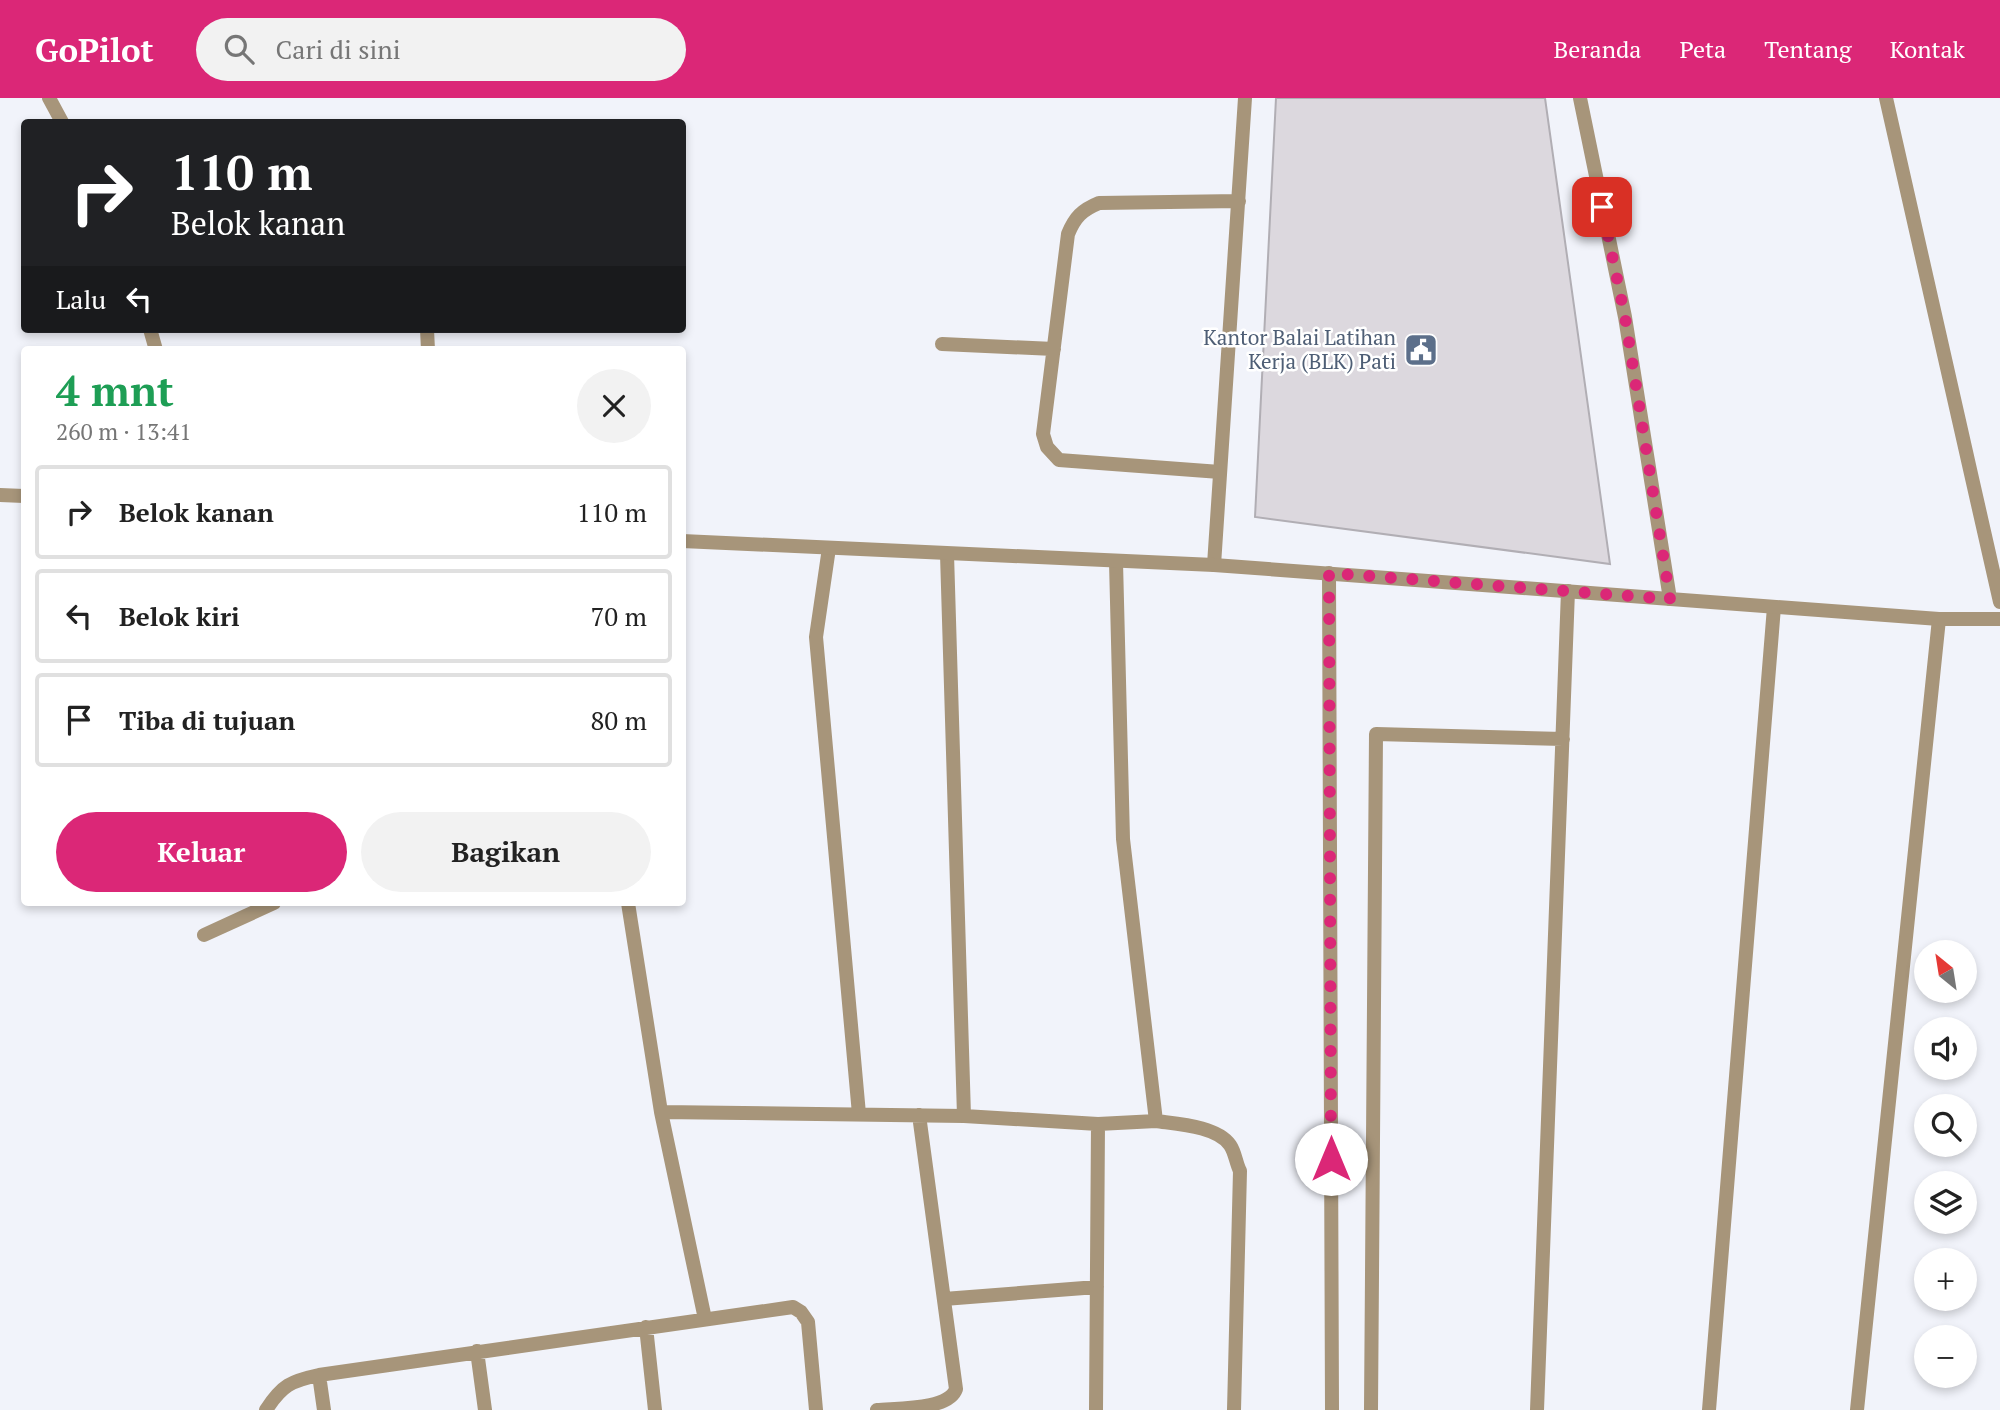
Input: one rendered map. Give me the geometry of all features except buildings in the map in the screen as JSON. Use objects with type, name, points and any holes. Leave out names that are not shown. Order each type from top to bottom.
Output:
[{"type":"street","points":[[49,98],[60,119]]},
{"type":"street","points":[[1214,565],[1245,98]]},
{"type":"street","points":[[1580,98],[1625,317],[1670,599]]},
{"type":"street","points":[[1885,98],[2000,602]]},
{"type":"street","points":[[1220,472],[1059,460],[1047,447],[1043,434],[1068,234],[1075,217],[1086,208],[1099,203],[1239,201]]},
{"type":"street","points":[[942,344],[1054,349]]},
{"type":"street","points":[[0,495],[21,496]]},
{"type":"street","points":[[686,541],[1214,565],[1940,619],[2000,619]]},
{"type":"street","points":[[829,548],[816,637],[859,1114]]},
{"type":"street","points":[[947,554],[964,1116]]},
{"type":"street","points":[[1116,562],[1123,839],[1156,1121]]},
{"type":"street","points":[[1329,573],[1332,1410]]},
{"type":"street","points":[[1537,1410],[1568,591]]},
{"type":"street","points":[[1709,1410],[1774,607]]},
{"type":"street","points":[[1857,1410],[1940,619]]},
{"type":"street","points":[[1371,1410],[1376,734],[1563,739]]},
{"type":"street","points":[[204,936],[268,906]]},
{"type":"street","points":[[628,906],[661,1112],[705,1319]]},
{"type":"street","points":[[661,1112],[964,1116],[1098,1124],[1156,1121],[1200,1127],[1220,1136],[1230,1144],[1240,1171],[1234,1410]]},
{"type":"street","points":[[877,1410],[942,1404],[955,1394],[956,1389],[919,1115]]},
{"type":"street","points":[[1096,1410],[1098,1124]]},
{"type":"street","points":[[944,1299],[1097,1287]]},
{"type":"street","points":[[266,1410],[275,1395],[285,1386],[319,1375],[793,1307],[802,1312],[808,1322],[816,1410]]},
{"type":"street","points":[[646,1328],[655,1410]]},
{"type":"street","points":[[477,1352],[485,1410]]},
{"type":"street","points":[[319,1375],[324,1410]]},
{"type":"place","name":"Kantor Balai Latihan Kerja (BLK) Pati","points":[[1421,350]]},
{"type":"route","points":[[1331,1159],[1329,573],[1670,599],[1625,317],[1602,207]]}]
